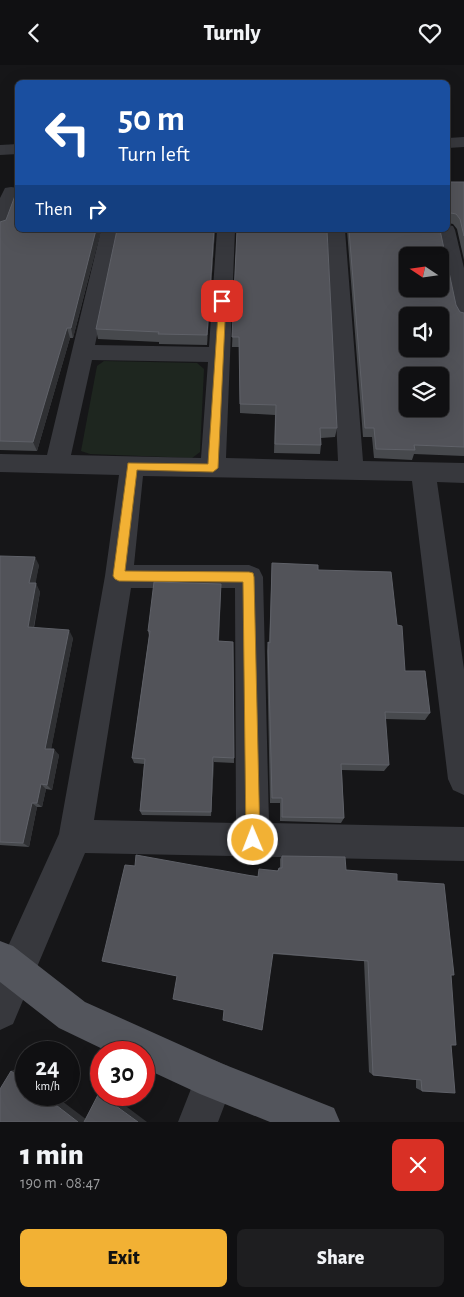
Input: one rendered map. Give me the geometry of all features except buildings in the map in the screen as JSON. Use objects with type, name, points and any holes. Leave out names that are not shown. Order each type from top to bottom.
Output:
[{"type":"main road","points":[[7,966],[72,1015],[214,1080],[320,1122]]},
{"type":"street","points":[[450,143],[464,143]]},
{"type":"street","points":[[0,150],[15,149]]},
{"type":"street","points":[[0,225],[10,192]]},
{"type":"street","points":[[57,464],[110,232]]},
{"type":"street","points":[[213,468],[226,232]]},
{"type":"street","points":[[336,232],[351,470]]},
{"type":"street","points":[[446,232],[464,315]]},
{"type":"street","points":[[81,352],[219,355]]},
{"type":"street","points":[[0,463],[464,473]]},
{"type":"street","points":[[0,1011],[7,966],[75,836],[119,576],[132,466]]},
{"type":"street","points":[[423,472],[459,712],[464,779]]},
{"type":"street","points":[[119,576],[249,577],[253,840]]},
{"type":"street","points":[[75,836],[464,845]]},
{"type":"street","points":[[198,1122],[214,1080]]},
{"type":"shaded area","points":[[104,361],[197,363],[204,369],[200,452],[192,458],[90,454],[81,451],[97,366]]},
{"type":"route","points":[[222,301],[213,468],[132,466],[119,576],[249,577],[253,840]]}]
